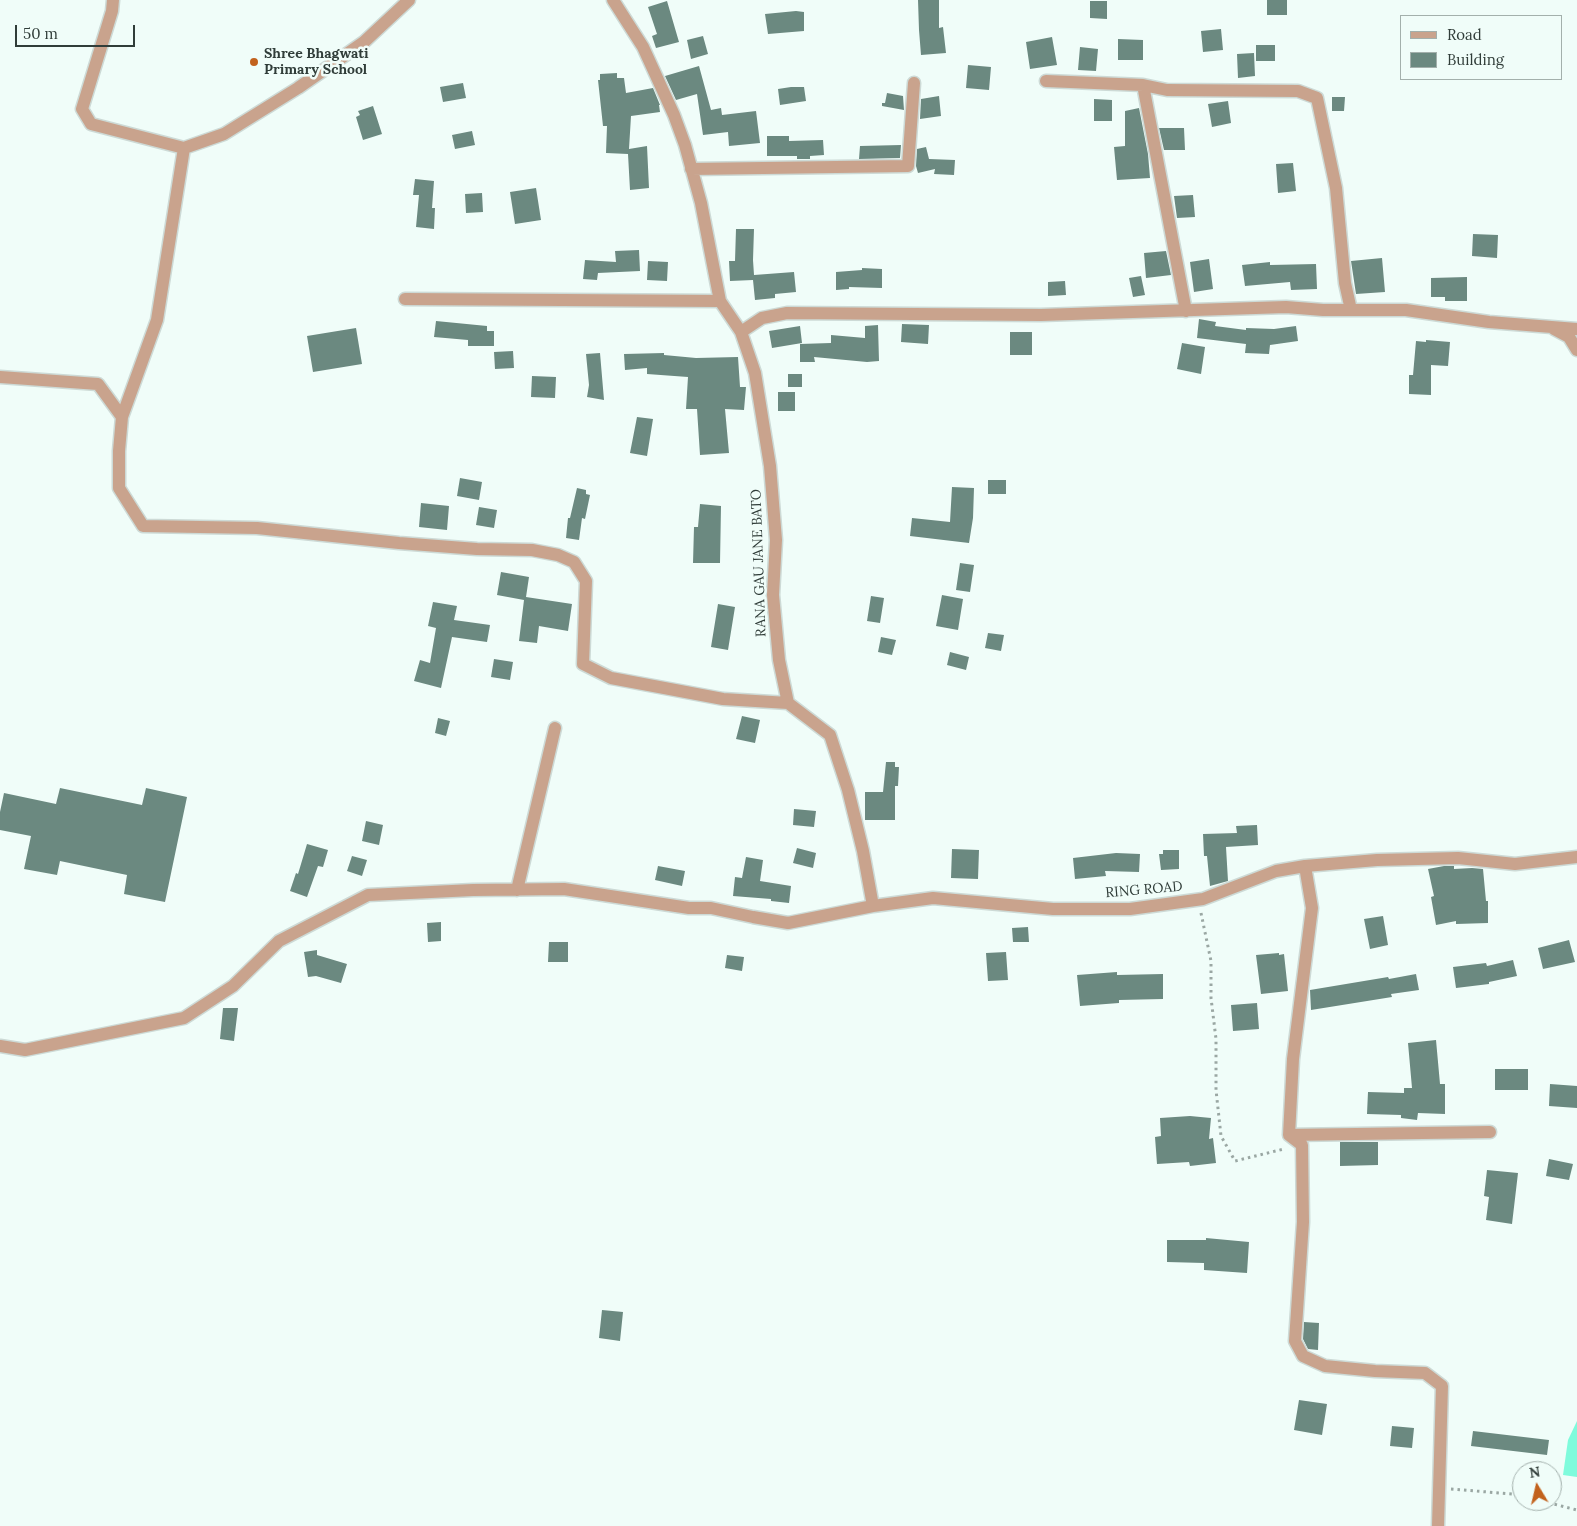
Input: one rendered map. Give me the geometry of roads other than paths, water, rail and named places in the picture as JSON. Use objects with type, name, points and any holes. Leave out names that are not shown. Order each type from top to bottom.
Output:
[{"type":"street","points":[[112,0],[112,11],[82,109],[90,124],[184,148],[224,134],[298,88],[364,42],[409,0]]},
{"type":"street","points":[[405,299],[720,301],[701,203],[674,115],[643,47],[613,0]]},
{"type":"street","points":[[1046,81],[1143,85],[1167,90],[1298,91],[1317,98],[1336,188],[1345,283],[1351,310]]},
{"type":"street","points":[[691,169],[908,166],[914,83]]},
{"type":"street","points":[[1143,85],[1186,311]]},
{"type":"street","points":[[184,148],[157,320],[122,417],[119,451],[119,488],[143,526],[257,528],[399,543],[532,550],[558,555],[574,562],[586,581],[584,664],[611,678],[723,699],[788,703],[830,735],[848,790],[874,906]]},
{"type":"street","name":"RANA GAU JANE BATO","points":[[720,301],[741,332],[756,373],[770,466],[776,540],[773,595],[778,651],[788,703]]},
{"type":"street","points":[[741,332],[762,318],[787,312],[1041,315],[1286,307],[1323,310],[1406,310],[1489,322],[1577,329]]},
{"type":"street","points":[[1549,326],[1568,337],[1577,350]]},
{"type":"street","points":[[0,377],[98,384],[122,417]]},
{"type":"street","points":[[517,890],[555,728]]},
{"type":"street","name":"RING ROAD","points":[[0,1046],[26,1050],[184,1018],[233,986],[279,941],[368,895],[564,889],[689,908],[711,908],[788,922],[874,906],[933,898],[1054,909],[1130,909],[1203,899],[1276,871],[1305,866],[1376,860],[1458,858],[1515,864],[1577,858]]},
{"type":"street","points":[[1289,1134],[1293,1059],[1312,908],[1305,866]]},
{"type":"street","points":[[1289,1134],[1490,1132]]},
{"type":"street","points":[[1289,1134],[1302,1145],[1303,1222],[1294,1341],[1303,1356],[1325,1366],[1375,1371],[1426,1373],[1442,1386],[1438,1526]]},
{"type":"place","name":"Shree Bhagwati Primary School","points":[[254,62]]}]
